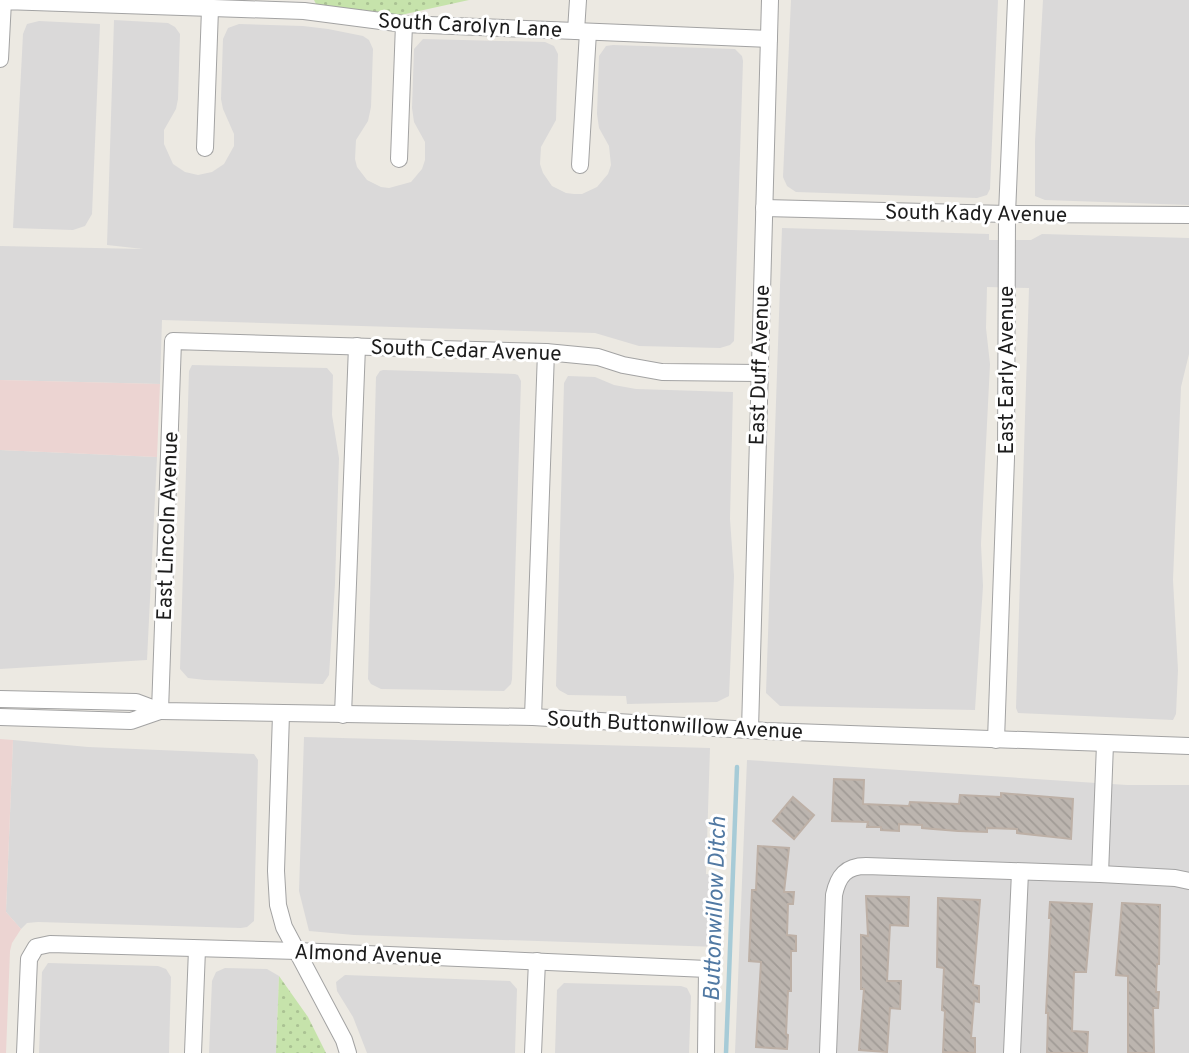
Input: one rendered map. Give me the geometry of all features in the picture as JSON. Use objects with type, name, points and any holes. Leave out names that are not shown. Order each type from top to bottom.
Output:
[{"type":"street","points":[[578,0],[582,32],[580,165]]},
{"type":"street","name":"East Duff Avenue","points":[[750,730],[770,0]]},
{"type":"street","name":"East Early Avenue","points":[[996,740],[1006,458],[1007,214],[1016,0]]},
{"type":"street","points":[[0,59],[3,1]]},
{"type":"street","name":"South Carolyn Lane","points":[[3,1],[304,11],[404,24],[769,39]]},
{"type":"street","points":[[205,148],[209,9]]},
{"type":"street","points":[[399,159],[404,24]]},
{"type":"street","name":"South Kady Avenue","points":[[764,208],[1189,215]]},
{"type":"street","name":"South Cedar Avenue","points":[[173,341],[546,352],[598,357],[662,372],[758,373]]},
{"type":"street","name":"East Lincoln Avenue","points":[[160,711],[173,341]]},
{"type":"street","points":[[343,715],[356,346]]},
{"type":"street","points":[[533,717],[546,352]]},
{"type":"street","name":"South Buttonwillow Avenue","points":[[0,699],[136,702],[160,711],[533,717],[750,730],[1189,746]]},
{"type":"street","name":"South Buttonwillow Avenue","points":[[0,718],[131,722],[160,711]]},
{"type":"street","points":[[281,714],[276,871],[278,905],[284,927],[344,1040],[348,1053]]},
{"type":"street","points":[[1100,874],[1105,744]]},
{"type":"street","points":[[828,1053],[834,895],[840,877],[846,870],[855,866],[866,866],[1100,874],[1189,881]]},
{"type":"street","points":[[1012,1053],[1020,872]]},
{"type":"street","name":"Almond Avenue","points":[[25,1053],[29,959],[36,947],[50,944],[297,951],[707,969],[706,1053]]},
{"type":"street","points":[[193,1053],[197,949]]},
{"type":"street","points":[[533,1053],[537,961]]},
{"type":"shaded area","points":[[791,0],[998,0],[990,189],[987,195],[977,198],[796,192],[787,186],[783,177]]},
{"type":"shaded area","points":[[1043,0],[1189,0],[1189,205],[1045,200],[1035,196],[1035,141]]},
{"type":"shaded area","points":[[114,20],[168,23],[180,34],[178,99],[176,109],[164,130],[164,144],[173,164],[185,172],[198,175],[212,172],[224,164],[234,146],[234,134],[221,99],[223,39],[228,28],[239,24],[303,26],[363,36],[369,40],[373,49],[371,107],[368,121],[356,140],[355,159],[357,167],[367,180],[389,188],[411,182],[422,169],[425,160],[425,142],[414,122],[412,108],[414,49],[423,39],[545,42],[554,46],[558,54],[556,120],[541,147],[540,164],[552,186],[574,194],[582,194],[597,187],[608,174],[611,165],[609,146],[599,128],[597,114],[599,56],[606,46],[735,49],[743,61],[734,341],[720,348],[639,346],[595,333],[162,320],[160,384],[0,380],[0,246],[143,249],[107,245]]},
{"type":"shaded area","points":[[39,21],[100,24],[92,214],[85,226],[73,230],[13,228],[23,34],[27,24]]},
{"type":"shaded area","points":[[782,228],[989,234],[989,240],[1031,240],[1042,234],[1189,238],[1189,354],[1181,387],[1173,580],[1178,670],[1176,714],[1173,720],[1018,713],[1016,708],[1029,288],[987,287],[986,328],[990,364],[981,544],[983,586],[975,710],[780,706],[766,693]]},
{"type":"shaded area","points":[[192,365],[327,368],[333,375],[332,415],[339,458],[335,584],[329,675],[323,684],[205,680],[188,678],[180,669],[189,371]]},
{"type":"shaded area","points":[[383,370],[515,374],[521,381],[512,679],[504,691],[381,689],[371,684],[368,679],[376,377]]},
{"type":"shaded area","points":[[568,376],[595,377],[614,385],[636,389],[733,392],[730,519],[734,576],[729,696],[717,702],[627,704],[626,696],[568,695],[556,686],[564,383]]},
{"type":"shaded area","points":[[0,380],[160,384],[157,457],[0,450]]},
{"type":"shaded area","points":[[0,450],[157,457],[147,660],[0,669]]},
{"type":"shaded area","points":[[304,737],[710,748],[706,874],[721,875],[719,947],[354,935],[309,931],[299,891]]},
{"type":"shaded area","points":[[0,739],[13,740],[6,912],[21,929],[10,951],[6,1053],[0,1053]]},
{"type":"shaded area","points":[[13,740],[88,747],[254,754],[258,760],[254,921],[241,928],[38,922],[27,923],[21,929],[6,912]]},
{"type":"shaded area","points":[[747,760],[1127,785],[1189,785],[1189,1053],[735,1053]]},
{"type":"shaded area","points":[[48,963],[158,966],[166,969],[171,977],[169,1053],[39,1053],[42,972]]},
{"type":"shaded area","points":[[225,968],[267,969],[279,976],[276,1053],[209,1053],[212,981],[216,972]]},
{"type":"shaded area","points":[[345,975],[510,981],[517,989],[515,1053],[367,1053],[353,1017],[337,991],[336,982]]},
{"type":"shaded area","points":[[564,983],[687,988],[691,996],[689,1053],[555,1053],[557,990]]},
{"type":"green space","points":[[314,0],[469,0],[369,22],[319,10]]},
{"type":"green space","points":[[279,976],[308,1017],[326,1053],[276,1053]]},
{"type":"building","points":[[834,779],[864,780],[863,804],[959,804],[960,795],[1001,797],[1001,793],[1073,799],[1071,839],[1017,833],[1017,829],[958,831],[899,824],[899,831],[867,827],[868,822],[832,821]]},
{"type":"building","points":[[793,797],[814,815],[794,839],[773,821]]},
{"type":"building","points":[[758,846],[789,848],[784,892],[794,892],[793,904],[788,904],[787,935],[796,936],[796,951],[791,951],[787,1049],[756,1047],[761,962],[749,961],[752,890],[756,890]]},
{"type":"building","points":[[866,896],[909,897],[908,926],[890,925],[887,981],[901,981],[900,1009],[890,1008],[887,1052],[859,1050],[864,989],[861,989],[861,935],[868,936]]},
{"type":"building","points":[[938,898],[980,900],[973,985],[979,986],[979,1002],[974,1001],[971,1038],[975,1038],[975,1053],[943,1052],[944,968],[937,967]]},
{"type":"building","points":[[1050,902],[1092,904],[1086,972],[1074,972],[1072,1031],[1088,1032],[1087,1053],[1047,1053]]},
{"type":"building","points":[[1122,903],[1160,905],[1156,992],[1159,992],[1158,1008],[1153,1008],[1154,1053],[1128,1053],[1128,976],[1116,975]]},
{"type":"waterway","name":"Buttonwillow Ditch","points":[[726,1053],[737,767]]}]
